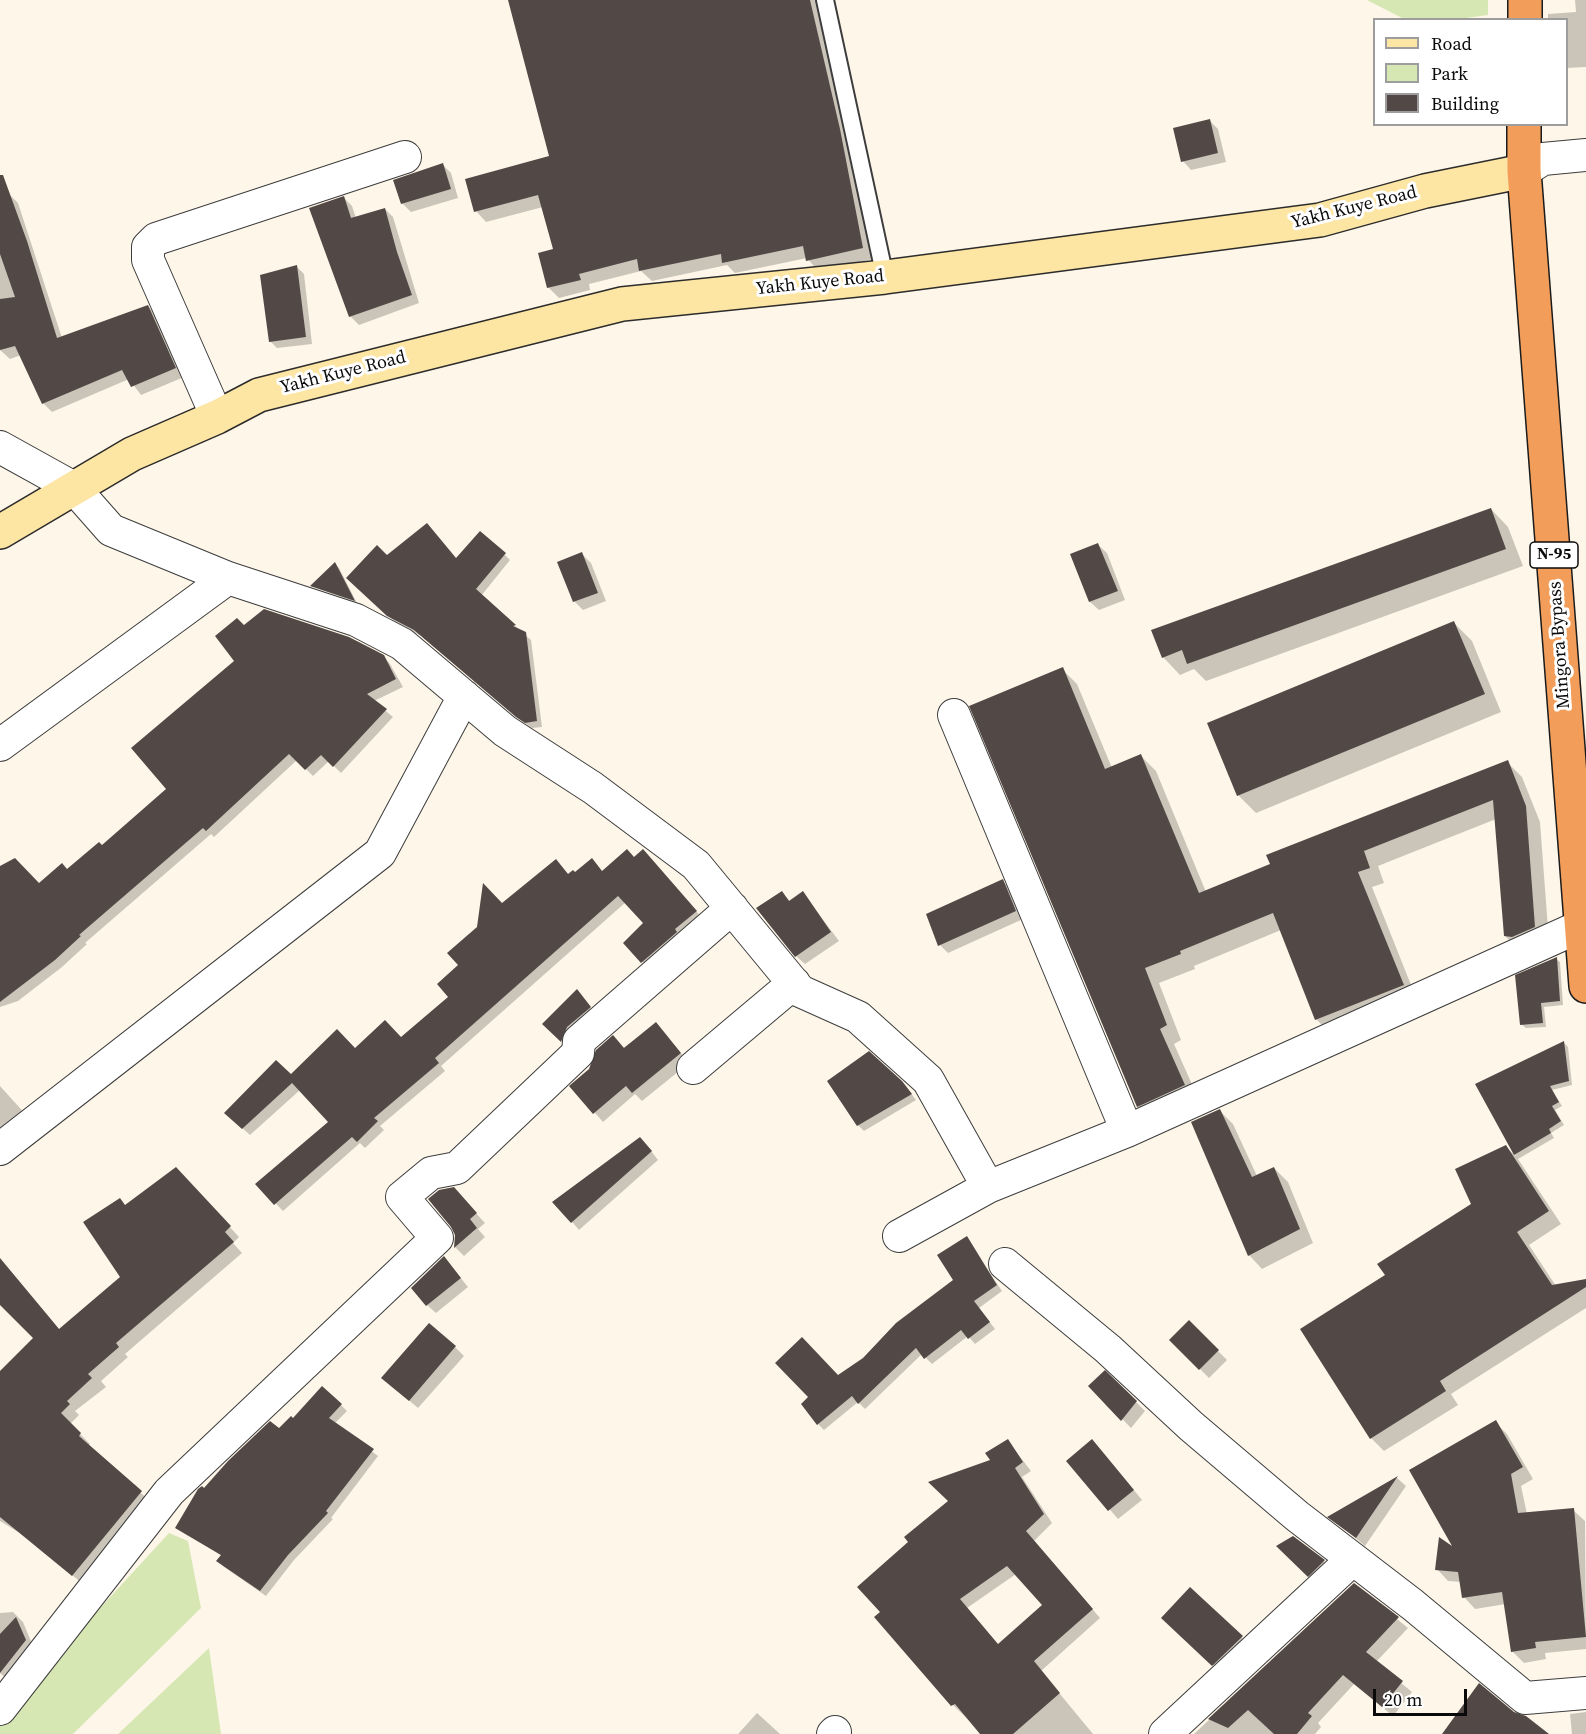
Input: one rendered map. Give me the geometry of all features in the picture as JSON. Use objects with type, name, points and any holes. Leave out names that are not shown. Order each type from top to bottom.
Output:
[{"type":"highway","points":[[1525,18],[1526,0]]},
{"type":"highway","name":"Mingora Bypass","points":[[1524,126],[1524,171],[1586,986]]},
{"type":"main road","name":"Yakh Kuye Road","points":[[0,532],[132,454],[217,417],[259,395],[622,304],[885,277],[1320,220],[1425,190],[1524,171]]},
{"type":"street","points":[[1524,171],[1543,159],[1586,154]]},
{"type":"street","points":[[217,417],[148,260],[148,247],[156,239],[405,157]]},
{"type":"street","points":[[0,447],[74,488],[111,530],[228,578],[356,620],[402,644],[505,731],[593,788],[696,865],[800,991],[858,1017],[928,1080],[988,1186]]},
{"type":"street","points":[[0,745],[228,578]]},
{"type":"street","points":[[0,1149],[380,853],[464,696]]},
{"type":"street","points":[[954,715],[1127,1131]]},
{"type":"street","points":[[0,1709],[170,1492],[437,1238],[402,1197],[431,1173],[457,1168],[578,1053],[579,1041],[732,908]]},
{"type":"street","points":[[899,1236],[988,1186],[1127,1131],[1581,926]]},
{"type":"street","points":[[693,1068],[794,983]]},
{"type":"street","points":[[1005,1264],[1108,1349],[1235,1463],[1525,1698],[1586,1693]]},
{"type":"street","points":[[1165,1734],[1353,1560]]},
{"type":"lane","points":[[825,0],[885,277]]},
{"type":"green space","points":[[1367,0],[1488,0],[1488,15],[1466,18],[1402,18]]},
{"type":"green space","points":[[169,1533],[188,1541],[201,1608],[73,1734],[0,1734],[0,1717]]},
{"type":"green space","points":[[209,1648],[221,1734],[118,1734]]},
{"type":"building","points":[[508,0],[810,0],[840,129],[863,248],[806,261],[803,246],[722,263],[721,254],[639,271],[637,259],[579,274],[581,280],[547,288],[538,253],[553,249],[538,195],[474,212],[465,179],[549,156]]},
{"type":"building","points":[[1210,119],[1218,153],[1181,162],[1173,128]]},
{"type":"building","points":[[443,163],[451,189],[401,204],[393,180]]},
{"type":"building","points":[[0,175],[3,175],[27,241],[57,338],[148,305],[176,368],[131,387],[122,370],[42,404],[15,346],[0,350],[0,299],[15,297],[0,254]]},
{"type":"building","points":[[344,196],[351,218],[385,208],[412,295],[349,317],[309,208]]},
{"type":"building","points":[[297,265],[306,337],[269,342],[260,275]]},
{"type":"building","points":[[1491,508],[1506,549],[1187,664],[1182,650],[1162,658],[1151,630]]},
{"type":"building","points":[[427,523],[456,558],[480,531],[506,553],[476,589],[516,625],[513,626],[526,632],[537,721],[525,723],[516,717],[414,630],[387,616],[346,578],[377,545],[387,555]]},
{"type":"building","points":[[1098,543],[1118,591],[1089,602],[1070,554]]},
{"type":"building","points":[[582,552],[598,593],[573,602],[557,562]]},
{"type":"building","points":[[335,562],[355,601],[310,586]]},
{"type":"building","points":[[264,609],[349,637],[384,655],[396,679],[367,694],[387,709],[333,767],[321,755],[305,770],[289,754],[206,831],[203,828],[79,935],[81,936],[55,960],[0,1002],[0,866],[15,858],[39,883],[62,863],[67,869],[99,842],[102,845],[166,789],[131,748],[234,661],[215,636],[237,618],[244,625]]},
{"type":"building","points":[[1454,621],[1485,694],[1237,796],[1207,723]]},
{"type":"building","points":[[1063,667],[1105,769],[1141,754],[1199,893],[1270,864],[1266,855],[1508,760],[1526,806],[1535,927],[1512,937],[1504,936],[1493,800],[1364,851],[1370,868],[1358,872],[1404,985],[1315,1020],[1273,913],[1180,951],[1181,954],[1145,968],[1167,1025],[1160,1029],[1185,1085],[1137,1107],[969,706]]},
{"type":"building","points":[[627,849],[634,857],[643,849],[697,911],[675,929],[677,932],[641,963],[623,943],[643,923],[618,896],[435,1058],[439,1063],[374,1118],[378,1121],[357,1142],[352,1137],[274,1205],[255,1184],[328,1122],[292,1083],[242,1129],[224,1113],[276,1060],[291,1074],[337,1029],[355,1048],[385,1020],[401,1037],[448,997],[437,984],[458,965],[447,953],[477,927],[483,883],[502,903],[556,859],[568,874],[573,870],[575,872],[592,858],[602,871]]},
{"type":"building","points":[[1003,879],[1016,911],[938,946],[926,914]]},
{"type":"building","points":[[782,891],[789,901],[803,891],[831,932],[795,957],[756,908]]},
{"type":"building","points":[[1557,957],[1560,1001],[1541,1003],[1543,1023],[1520,1025],[1515,975]]},
{"type":"building","points":[[577,989],[591,1007],[567,1027],[561,1042],[542,1024]]},
{"type":"building","points":[[656,1022],[681,1053],[632,1093],[626,1086],[593,1114],[569,1086],[589,1069],[596,1050],[613,1035],[624,1048]]},
{"type":"building","points":[[1564,1041],[1569,1081],[1550,1086],[1559,1102],[1552,1106],[1561,1121],[1549,1129],[1551,1133],[1514,1155],[1475,1084]]},
{"type":"building","points":[[869,1051],[902,1081],[912,1094],[857,1126],[827,1081]]},
{"type":"building","points":[[1220,1109],[1252,1177],[1274,1167],[1300,1229],[1248,1256],[1191,1122]]},
{"type":"building","points":[[640,1137],[652,1151],[571,1223],[552,1202]]},
{"type":"building","points":[[1506,1145],[1549,1211],[1517,1232],[1552,1285],[1586,1279],[1586,1287],[1440,1381],[1446,1391],[1370,1439],[1300,1329],[1385,1275],[1377,1264],[1471,1204],[1455,1169]]},
{"type":"building","points":[[176,1167],[231,1226],[225,1232],[234,1242],[116,1343],[119,1347],[88,1374],[92,1378],[67,1401],[70,1404],[61,1413],[81,1433],[79,1436],[142,1491],[72,1576],[0,1517],[0,1371],[33,1338],[0,1305],[0,1258],[59,1329],[120,1277],[83,1222],[120,1198],[125,1205]]},
{"type":"building","points":[[454,1187],[477,1213],[470,1219],[477,1228],[454,1248],[455,1235],[451,1227],[428,1199],[439,1190]]},
{"type":"building","points":[[967,1236],[997,1285],[974,1301],[990,1322],[968,1339],[961,1330],[924,1359],[916,1348],[858,1404],[852,1396],[817,1425],[801,1404],[808,1397],[775,1363],[802,1337],[838,1375],[863,1358],[896,1323],[953,1280],[937,1255]]},
{"type":"building","points":[[444,1256],[461,1278],[426,1306],[411,1288]]},
{"type":"building","points":[[1189,1320],[1219,1350],[1199,1370],[1169,1340]]},
{"type":"building","points":[[429,1323],[456,1346],[409,1401],[381,1378]]},
{"type":"building","points":[[1105,1370],[1137,1401],[1121,1421],[1088,1386]]},
{"type":"building","points":[[322,1386],[342,1404],[329,1418],[374,1449],[326,1511],[328,1513],[288,1555],[260,1591],[216,1561],[221,1555],[175,1528],[198,1489],[202,1486],[204,1488],[228,1461],[270,1421],[279,1428],[291,1416],[293,1418]]},
{"type":"building","points":[[1496,1420],[1523,1467],[1511,1474],[1518,1513],[1574,1508],[1586,1637],[1535,1642],[1536,1648],[1511,1652],[1502,1592],[1462,1598],[1458,1572],[1435,1570],[1439,1537],[1452,1546],[1409,1470]]},
{"type":"building","points":[[1008,1439],[1023,1462],[1015,1468],[1044,1514],[1026,1531],[1093,1609],[1034,1661],[1060,1693],[1013,1734],[980,1734],[955,1704],[951,1706],[874,1617],[880,1612],[857,1587],[908,1542],[904,1537],[948,1501],[928,1482],[990,1460],[985,1453]],"holes":[[[1007,1566],[1042,1605],[998,1644],[960,1599]]]},
{"type":"building","points":[[1092,1439],[1134,1490],[1108,1511],[1066,1461]]},
{"type":"building","points":[[1398,1476],[1356,1538],[1327,1517]]},
{"type":"building","points":[[1293,1536],[1325,1560],[1308,1577],[1276,1546]]},
{"type":"building","points":[[1354,1583],[1399,1617],[1366,1652],[1403,1681],[1382,1707],[1343,1675],[1308,1713],[1312,1716],[1297,1734],[1274,1734],[1248,1710],[1228,1728],[1208,1719]]},
{"type":"building","points":[[1190,1587],[1243,1636],[1212,1666],[1161,1618]]},
{"type":"building","points":[[16,1617],[26,1640],[0,1673],[0,1634]]},
{"type":"building","points":[[1479,1683],[1514,1712],[1526,1716],[1549,1734],[1442,1734]]}]
